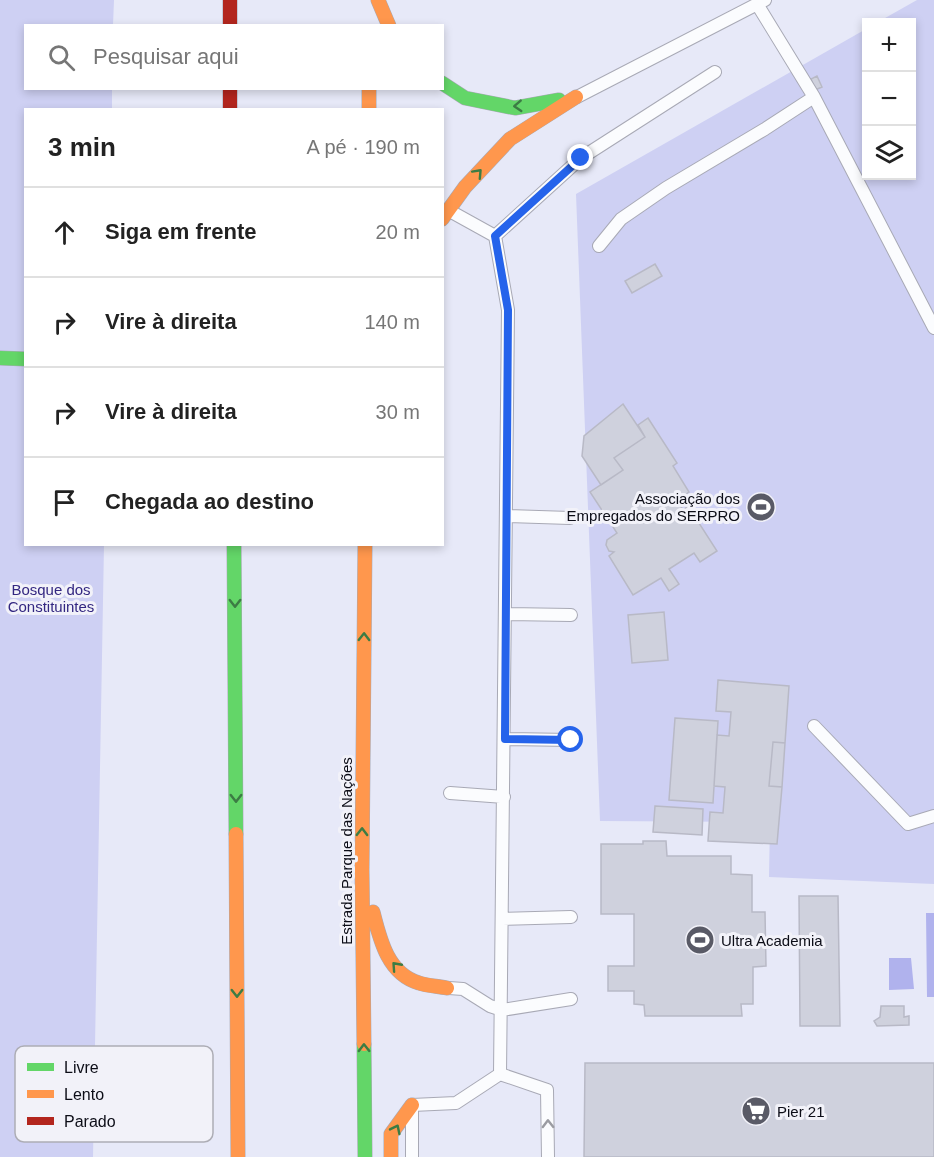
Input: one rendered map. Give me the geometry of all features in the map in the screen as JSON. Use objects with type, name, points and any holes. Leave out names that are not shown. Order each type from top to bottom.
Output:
[{"type":"main road","points":[[230,0],[230,24]]},
{"type":"main road","points":[[370,0],[370,17]]},
{"type":"main road","points":[[378,0],[388,24]]},
{"type":"main road","points":[[444,84],[465,98],[515,108],[576,98]]},
{"type":"main road","points":[[230,90],[230,108]]},
{"type":"main road","points":[[369,90],[369,108]]},
{"type":"main road","points":[[445,215],[465,187],[510,140],[576,98]]},
{"type":"main road","points":[[2,358],[24,352]]},
{"type":"main road","points":[[2,358],[24,359]]},
{"type":"main road","points":[[234,546],[237,1157]]},
{"type":"main road","name":"Estrada Parque das Nações","points":[[365,546],[362,870],[365,1157]]},
{"type":"main road","points":[[362,870],[382,948],[396,970],[416,982],[447,988]]},
{"type":"main road","points":[[391,1157],[391,1134],[412,1105]]},
{"type":"lane","points":[[576,98],[761,2],[814,97],[934,328]]},
{"type":"lane","points":[[495,236],[581,158],[715,72]]},
{"type":"lane","points":[[599,246],[621,219],[657,194],[814,97]]},
{"type":"lane","points":[[445,215],[495,236]]},
{"type":"lane","points":[[495,236],[508,310],[500,1074]]},
{"type":"lane","points":[[507,516],[570,518]]},
{"type":"lane","points":[[506,614],[571,615]]},
{"type":"lane","points":[[814,726],[908,824],[934,816]]},
{"type":"lane","points":[[505,739],[571,740]]},
{"type":"lane","points":[[450,793],[504,797]]},
{"type":"lane","points":[[503,919],[571,917]]},
{"type":"lane","points":[[447,988],[463,989],[490,1006],[502,1010],[571,999]]},
{"type":"lane","points":[[500,1074],[547,1090],[548,1157]]},
{"type":"lane","points":[[412,1157],[412,1105],[456,1103],[500,1074]]},
{"type":"green space","name":"Bosque dos Constituintes","points":[[0,0],[114,0],[113,24],[24,24],[24,90],[112,90],[112,108],[24,108],[24,546],[104,546],[95,1046],[15,1046],[15,1142],[93,1142],[93,1157],[0,1157]]},
{"type":"green space","name":"Associação dos Empregados do SERPRO","points":[[917,0],[934,0],[934,884],[769,877],[770,822],[600,821],[576,194],[862,31],[862,180],[916,180],[916,18],[885,18]]},
{"type":"water","points":[[926,913],[934,913],[934,997],[927,997]]},
{"type":"water","points":[[889,958],[911,958],[914,989],[889,990]]},
{"type":"building","points":[[817,76],[822,87],[815,90],[811,79]]},
{"type":"building","points":[[655,264],[662,276],[632,293],[625,281]]},
{"type":"building","points":[[623,404],[645,437],[614,458],[623,470],[601,485],[582,456],[584,436]]},
{"type":"building","points":[[648,418],[677,463],[673,466],[689,492],[677,500],[683,510],[688,506],[717,551],[700,562],[694,553],[669,569],[679,584],[669,591],[661,578],[633,595],[609,556],[614,552],[609,551],[606,545],[607,540],[617,533],[590,492],[623,470],[614,458],[645,437],[638,425]]},
{"type":"building","points":[[664,612],[668,660],[632,663],[628,615]]},
{"type":"building","points":[[718,680],[789,686],[785,743],[773,742],[769,786],[782,787],[777,844],[708,841],[710,812],[723,813],[725,787],[714,786],[717,735],[729,736],[731,712],[716,711]]},
{"type":"building","points":[[675,718],[718,721],[713,803],[669,800]]},
{"type":"building","points":[[773,742],[785,743],[782,787],[769,786]]},
{"type":"building","points":[[655,806],[703,809],[702,835],[653,832]]},
{"type":"building","name":"Ultra Academia","points":[[643,841],[666,841],[667,856],[731,856],[731,874],[752,875],[752,912],[765,912],[766,966],[753,967],[753,1004],[741,1004],[742,1016],[645,1016],[644,1005],[634,1004],[634,991],[608,991],[608,966],[634,966],[634,914],[601,914],[601,844],[643,844]]},
{"type":"building","points":[[799,896],[838,896],[840,1026],[800,1026]]},
{"type":"building","points":[[881,1006],[904,1006],[904,1017],[909,1016],[909,1025],[877,1026],[874,1021],[880,1017]]},
{"type":"building","name":"Pier 21","points":[[585,1063],[934,1063],[934,1157],[584,1157]]},
{"type":"traffic: fast","points":[[444,84],[465,98],[515,108],[559,100]]},
{"type":"traffic: fast","points":[[0,358],[24,359]]},
{"type":"traffic: fast","points":[[234,546],[236,834]]},
{"type":"traffic: fast","points":[[364,1044],[365,1157]]},
{"type":"traffic: slow","points":[[378,0],[388,24]]},
{"type":"traffic: slow","points":[[369,90],[369,108]]},
{"type":"traffic: slow","points":[[444,216],[465,187],[510,139],[576,97]]},
{"type":"traffic: slow","points":[[364,1044],[362,870],[365,546]]},
{"type":"traffic: slow","points":[[236,834],[238,1157]]},
{"type":"traffic: slow","points":[[373,912],[382,944],[400,972],[408,979],[419,983],[447,988]]},
{"type":"traffic: slow","points":[[391,1157],[391,1134],[412,1105]]},
{"type":"traffic: jam","points":[[230,0],[230,24]]},
{"type":"traffic: jam","points":[[230,90],[230,108]]},
{"type":"place","name":"Associação dos Empregados do SERPRO","points":[[761,507]]},
{"type":"place","name":"Ultra Academia","points":[[700,940]]},
{"type":"place","name":"Pier 21","points":[[756,1111]]},
{"type":"route","points":[[571,740],[505,739],[508,310],[495,236],[581,158]]}]
